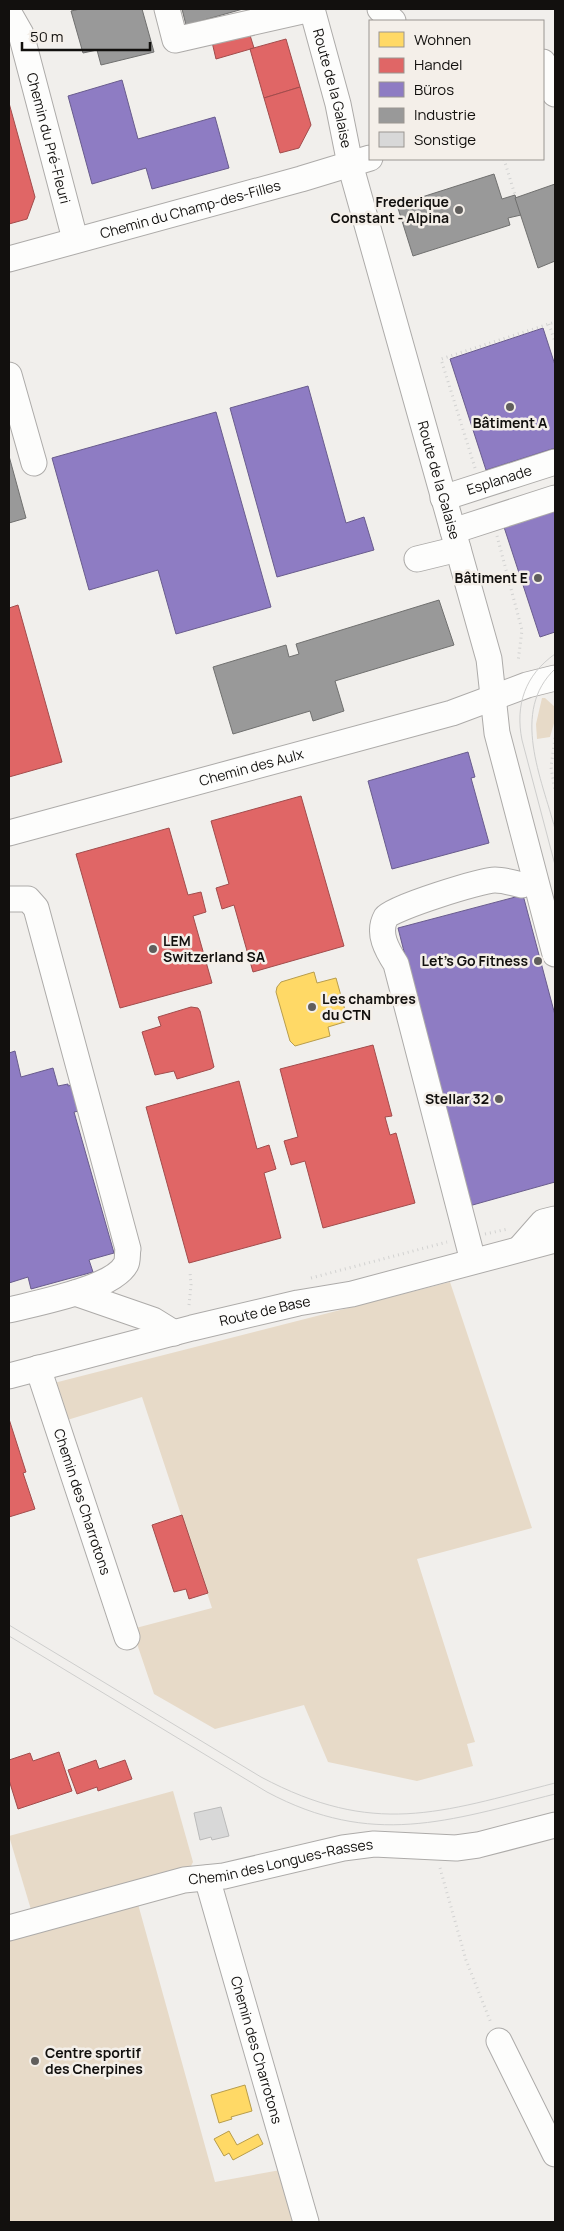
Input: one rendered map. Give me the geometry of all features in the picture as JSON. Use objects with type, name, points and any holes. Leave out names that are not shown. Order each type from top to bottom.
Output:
[{"type":"street","points":[[167,9],[175,40],[311,9]]},
{"type":"street","name":"Route de la Galaise","points":[[311,9],[338,104],[360,161],[443,498],[489,659],[497,733],[530,855],[529,883],[555,954]]},
{"type":"street","points":[[380,9],[392,20]]},
{"type":"street","name":"Chemin du Pré-Fleuri","points":[[9,13],[21,34],[75,239]]},
{"type":"street","points":[[544,64],[555,96]]},
{"type":"street","name":"Chemin du Champ-des-Filles","points":[[9,258],[301,179],[360,161]]},
{"type":"street","points":[[9,375],[34,463]]},
{"type":"street","name":"Esplanade","points":[[443,498],[555,462]]},
{"type":"street","points":[[417,559],[455,540],[492,518],[555,498]]},
{"type":"street","name":"Chemin des Aulx","points":[[9,834],[347,742],[462,709],[555,678]]},
{"type":"street","points":[[473,1261],[396,964],[387,949],[382,933],[383,924],[388,915],[422,900],[495,880],[529,883]]},
{"type":"street","points":[[441,908],[506,892],[529,883]]},
{"type":"street","points":[[9,899],[28,899],[36,908],[128,1249],[126,1264],[112,1278],[75,1293],[9,1310]]},
{"type":"street","points":[[521,1247],[543,1222],[555,1219]]},
{"type":"street","name":"Route de Base","points":[[9,1376],[298,1303],[352,1294],[521,1247],[555,1240]]},
{"type":"street","points":[[75,1293],[153,1320],[174,1333]]},
{"type":"street","name":"Chemin des Charrotons","points":[[38,1368],[127,1637]]},
{"type":"street","name":"Chemin des Longues-Rasses","points":[[9,1928],[184,1880],[224,1876],[359,1846],[374,1844],[456,1848],[478,1846],[555,1825]]},
{"type":"street","name":"Chemin des Charrotons","points":[[207,1878],[306,2222]]},
{"type":"street","points":[[499,2041],[555,2154]]},
{"type":"path","points":[[504,160],[515,195]]},
{"type":"path","points":[[481,486],[441,359],[555,322]]},
{"type":"path","points":[[549,324],[555,342]]},
{"type":"path","points":[[492,518],[522,630],[518,662],[513,658]]},
{"type":"path","points":[[555,738],[551,767],[555,791]]},
{"type":"path","points":[[188,1305],[191,1284],[190,1272]]},
{"type":"path","points":[[438,1848],[440,1871],[465,1955],[483,2006],[499,2041]]},
{"type":"shaded area","points":[[542,698],[545,698],[555,707],[555,720],[550,737],[537,739],[536,724]]},
{"type":"shaded area","points":[[450,1282],[532,1528],[417,1559],[475,1742],[467,1744],[473,1766],[417,1781],[328,1762],[304,1705],[215,1729],[154,1694],[132,1629],[212,1608],[142,1397],[64,1421],[54,1383]]},
{"type":"shaded area","points":[[173,1791],[193,1862],[189,1870],[32,1913],[9,1836]]},
{"type":"shaded area","points":[[138,1904],[215,2182],[286,2169],[301,2222],[9,2222],[9,1936]]},
{"type":"building: Wohnen","name":"Les chambres du CTN","points":[[314,972],[317,983],[336,978],[348,1021],[328,1027],[330,1036],[295,1046],[290,1041],[276,992],[277,987],[281,982]]},
{"type":"building: Wohnen","points":[[245,2085],[252,2111],[231,2117],[232,2119],[219,2123],[211,2095]]},
{"type":"building: Wohnen","points":[[229,2131],[237,2145],[258,2134],[263,2144],[233,2160],[229,2153],[224,2156],[214,2139]]},
{"type":"building: Handel","points":[[249,32],[254,48],[216,59],[212,42]]},
{"type":"building: Handel","points":[[286,39],[300,87],[264,98],[250,49]]},
{"type":"building: Handel","points":[[300,87],[311,125],[299,148],[280,153],[264,98]]},
{"type":"building: Handel","points":[[9,103],[35,197],[27,219],[9,224]]},
{"type":"building: Handel","points":[[18,605],[62,762],[9,777],[9,608]]},
{"type":"building: Handel","points":[[301,796],[344,946],[253,972],[234,905],[222,909],[216,888],[229,884],[211,821]]},
{"type":"building: Handel","name":"LEM Switzerland SA","points":[[169,828],[188,895],[201,892],[206,912],[193,916],[212,983],[120,1008],[76,854]]},
{"type":"building: Handel","points":[[191,1007],[198,1008],[200,1011],[214,1067],[177,1079],[174,1071],[155,1075],[142,1032],[161,1026],[158,1017]]},
{"type":"building: Handel","points":[[373,1045],[392,1116],[385,1117],[390,1135],[396,1133],[415,1203],[323,1228],[305,1161],[291,1165],[284,1141],[298,1137],[280,1069]]},
{"type":"building: Handel","points":[[239,1081],[257,1149],[269,1145],[276,1169],[264,1173],[281,1238],[189,1263],[146,1107]]},
{"type":"building: Handel","points":[[9,1419],[26,1472],[23,1473],[35,1509],[9,1517]]},
{"type":"building: Handel","points":[[182,1515],[208,1593],[189,1599],[186,1589],[174,1592],[152,1525]]},
{"type":"building: Handel","points":[[59,1752],[72,1791],[18,1809],[9,1780],[9,1760],[30,1753],[33,1761]]},
{"type":"building: Handel","points":[[96,1760],[99,1769],[125,1760],[132,1779],[98,1791],[97,1787],[77,1794],[68,1770]]},
{"type":"building: Büros","points":[[122,80],[138,139],[215,117],[229,168],[152,189],[146,168],[92,184],[68,96]]},
{"type":"building: Büros","name":"Bâtiment A","points":[[543,328],[555,365],[555,448],[486,470],[450,359]]},
{"type":"building: Büros","points":[[308,386],[346,523],[364,517],[374,550],[277,577],[230,408]]},
{"type":"building: Büros","points":[[216,412],[271,607],[176,634],[158,570],[89,590],[52,458]]},
{"type":"building: Büros","name":"Bâtiment E","points":[[555,508],[555,632],[540,637],[503,524]]},
{"type":"building: Büros","points":[[468,752],[475,777],[471,778],[489,843],[392,869],[368,781]]},
{"type":"building: Büros","name":"Stellar 32","points":[[523,895],[555,1015],[555,1182],[469,1206],[398,928]]},
{"type":"building: Büros","points":[[15,1051],[21,1077],[53,1068],[58,1086],[72,1085],[79,1111],[74,1112],[114,1253],[89,1260],[93,1272],[31,1289],[28,1277],[9,1283],[9,1053]]},
{"type":"building: Industrie","points":[[80,9],[142,9],[154,52],[101,65],[97,50],[83,53],[71,11]]},
{"type":"building: Industrie","points":[[182,9],[243,9],[186,25]]},
{"type":"building: Industrie","name":"Frederique Constant - Alpina","points":[[494,174],[502,199],[515,195],[521,215],[508,218],[510,225],[413,256],[397,205]]},
{"type":"building: Industrie","points":[[555,184],[555,261],[538,268],[515,198]]},
{"type":"building: Industrie","points":[[9,456],[26,518],[9,523]]},
{"type":"building: Industrie","points":[[439,600],[454,645],[335,681],[344,711],[313,721],[310,711],[233,734],[213,667],[286,645],[289,657],[299,654],[296,644]]},
{"type":"building: Sonstige","points":[[221,1807],[229,1836],[212,1840],[211,1837],[200,1840],[194,1813]]},
{"type":"tram line","points":[[555,654],[536,671],[530,681],[521,703],[520,715],[522,740],[555,865]]},
{"type":"tram line","points":[[555,669],[542,686],[534,705],[532,725],[537,767],[555,829]]},
{"type":"tram line","points":[[9,1625],[261,1777],[301,1796],[338,1807],[373,1813],[407,1814],[476,1803],[555,1783]]},
{"type":"tram line","points":[[9,1636],[267,1792],[305,1809],[341,1820],[376,1824],[410,1824],[445,1820],[555,1794]]},
{"type":"place","name":"Frederique Constant - Alpina","points":[[459,210]]},
{"type":"place","name":"Bâtiment A","points":[[510,407]]},
{"type":"place","name":"Bâtiment E","points":[[538,578]]},
{"type":"place","name":"LEM Switzerland SA","points":[[153,949]]},
{"type":"place","name":"Let's Go Fitness","points":[[538,961]]},
{"type":"place","name":"Les chambres du CTN","points":[[312,1007]]},
{"type":"place","name":"Stellar 32","points":[[499,1099]]},
{"type":"place","name":"Centre sportif des Cherpines","points":[[35,2061]]}]
